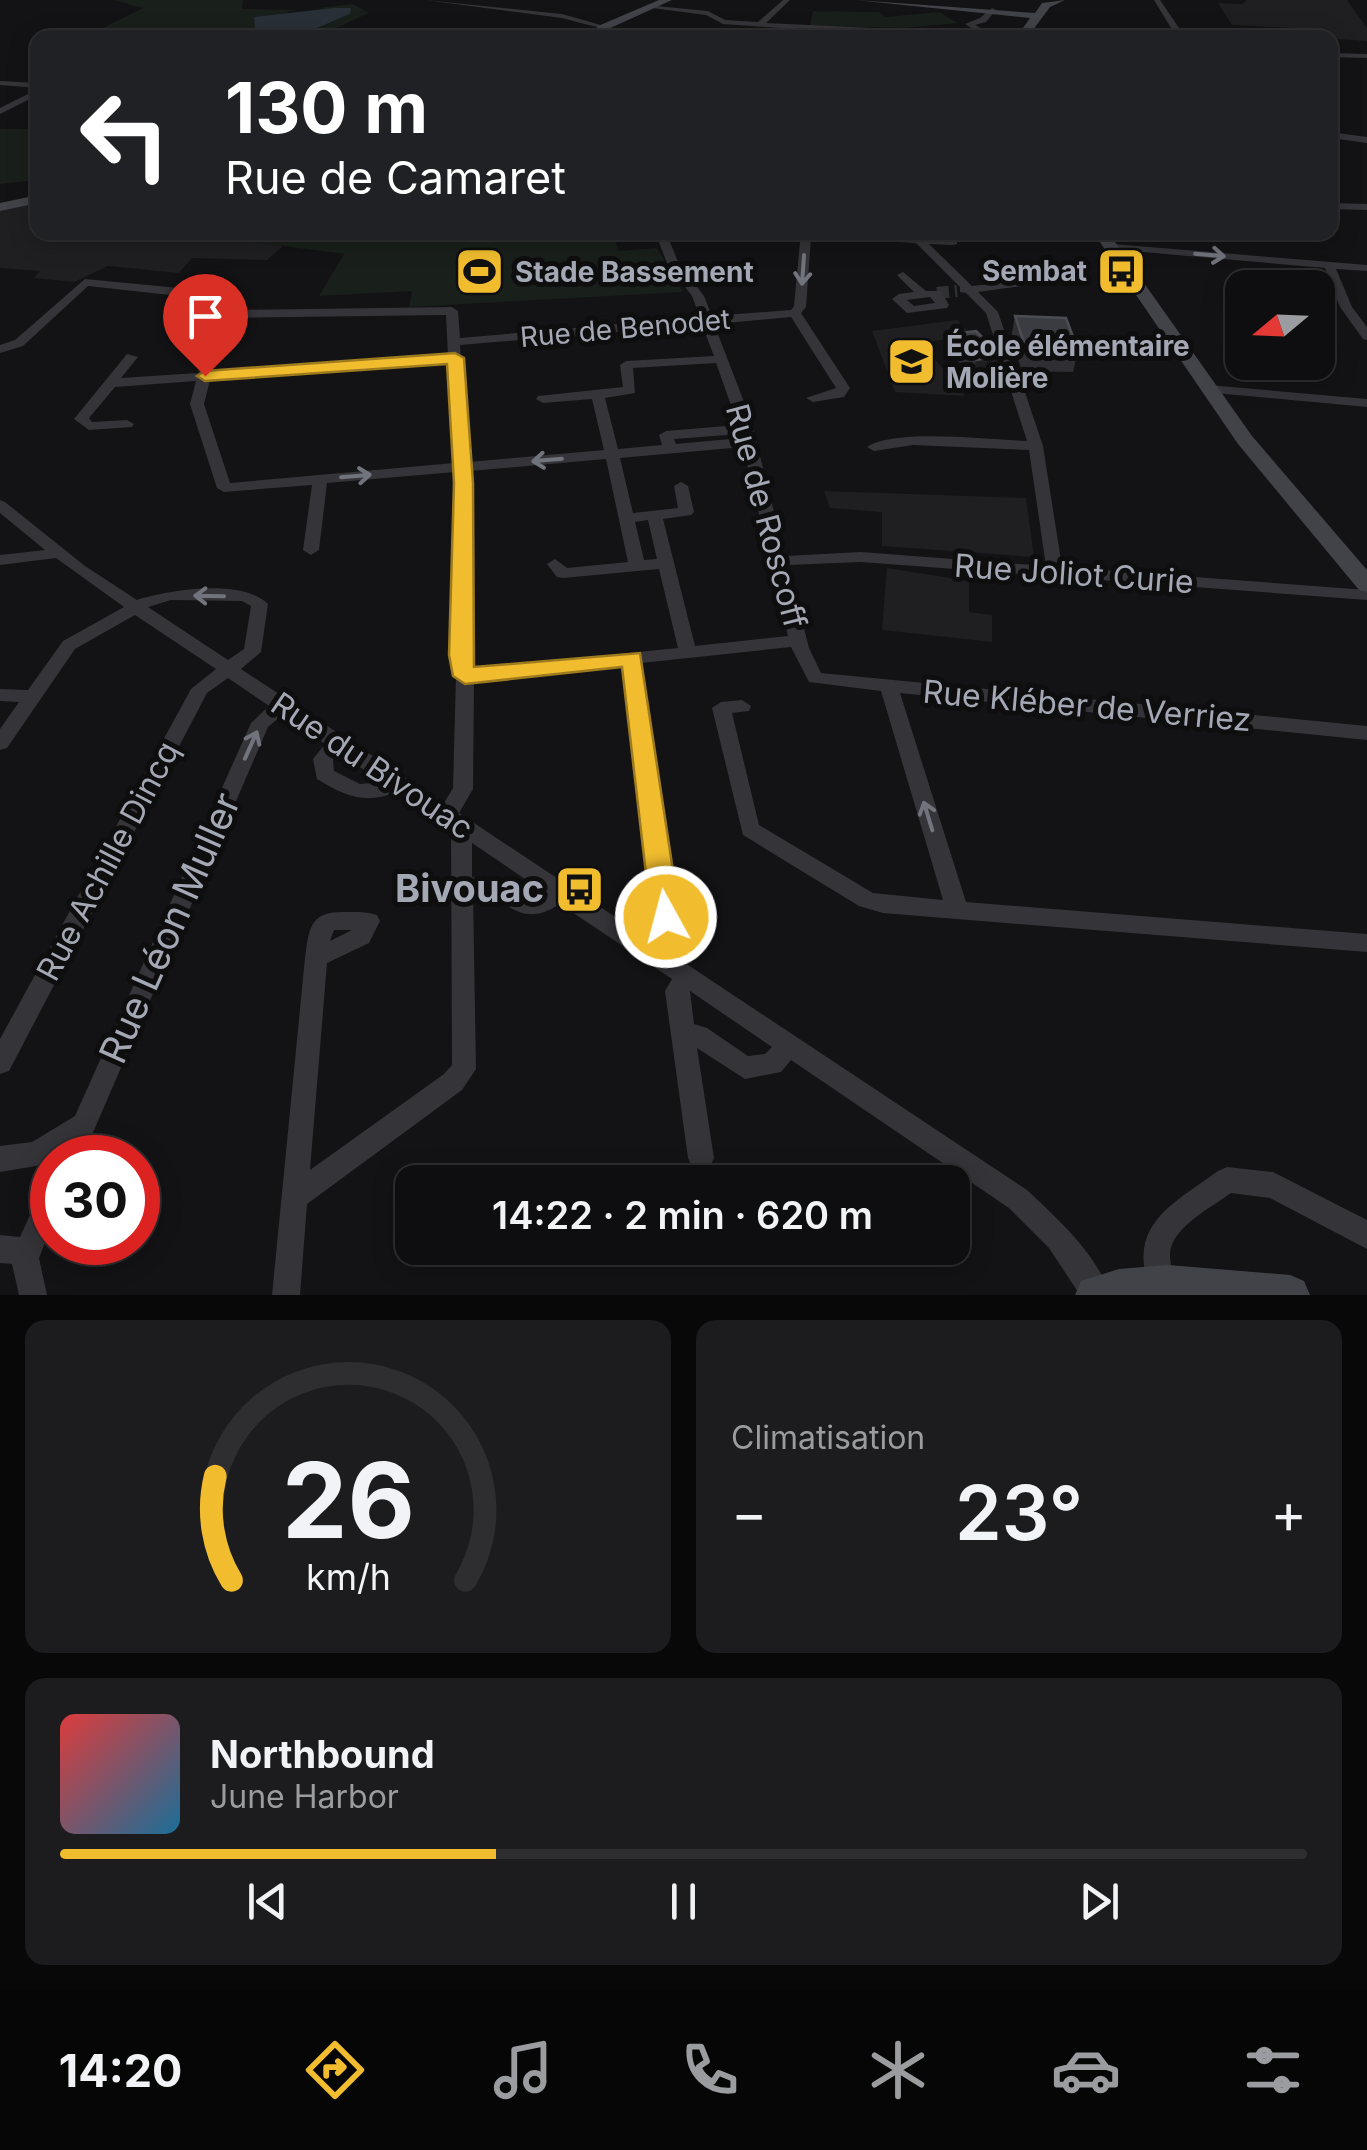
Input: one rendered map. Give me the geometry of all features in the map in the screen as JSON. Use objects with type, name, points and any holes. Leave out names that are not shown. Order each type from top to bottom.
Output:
[{"type":"street","points":[[179,0],[219,0]]},
{"type":"street","points":[[428,0],[562,16],[604,27]]},
{"type":"street","points":[[601,30],[667,0]]},
{"type":"street","points":[[760,24],[787,0]]},
{"type":"street","points":[[860,0],[1035,16]]},
{"type":"street","points":[[1157,0],[1174,30]]},
{"type":"street","points":[[1024,30],[1052,1]]},
{"type":"street","points":[[656,8],[708,13],[722,22],[807,30]]},
{"type":"street","points":[[980,30],[969,24],[983,20],[992,10]]},
{"type":"street","points":[[717,30],[722,22]]},
{"type":"street","points":[[1338,54],[1367,56]]},
{"type":"street","points":[[0,83],[30,87]]},
{"type":"street","points":[[0,111],[30,93]]},
{"type":"street","points":[[1338,135],[1367,140]]},
{"type":"street","points":[[0,207],[30,201]]},
{"type":"street","points":[[1338,206],[1367,208]]},
{"type":"street","name":"Rue de Roscoff","points":[[664,240],[708,321],[748,436],[798,641],[810,673]]},
{"type":"street","points":[[805,240],[798,310],[843,390],[813,398]]},
{"type":"street","points":[[918,240],[952,242]]},
{"type":"street","points":[[918,240],[963,290],[992,312],[1036,446],[1055,573]]},
{"type":"street","points":[[1106,240],[1367,268]]},
{"type":"street","points":[[1106,240],[1209,389],[1309,518],[1367,585]]},
{"type":"street","points":[[1329,265],[1352,315],[1367,336]]},
{"type":"street","points":[[903,275],[931,294]]},
{"type":"street","points":[[963,290],[1043,280]]},
{"type":"street","points":[[0,348],[19,342],[85,282],[179,292],[225,292],[197,407],[224,488],[670,449],[748,436]]},
{"type":"street","points":[[222,314],[451,310],[455,350],[459,467],[464,483],[462,789],[454,820],[462,885],[464,1068],[452,1082],[295,1197]]},
{"type":"street","name":"Rue de Benodet","points":[[111,383],[455,350],[798,310]]},
{"type":"street","points":[[1352,315],[1367,316]]},
{"type":"street","points":[[127,424],[89,426],[82,422],[132,357]]},
{"type":"street","points":[[543,399],[630,390],[626,365],[721,359]]},
{"type":"street","points":[[1209,389],[1367,403]]},
{"type":"street","points":[[598,395],[637,566]]},
{"type":"street","points":[[874,447],[913,441],[1036,446]]},
{"type":"street","points":[[311,550],[320,480]]},
{"type":"street","points":[[627,518],[686,512],[681,486]]},
{"type":"street","name":"Rue du Bivouac","points":[[0,506],[57,553],[338,742],[390,788],[454,820],[554,897],[646,949],[1030,1208],[1059,1238],[1096,1295]]},
{"type":"street","points":[[654,515],[688,653]]},
{"type":"street","points":[[1309,518],[1367,572]]},
{"type":"street","points":[[0,560],[57,553]]},
{"type":"street","name":"Rue Joliot Curie","points":[[780,561],[861,558],[1367,596]]},
{"type":"street","points":[[556,564],[563,573],[666,563]]},
{"type":"street","name":"Rue Achille Dincq","points":[[0,1064],[200,689],[253,650],[261,609],[255,600],[165,595],[135,607]]},
{"type":"street","points":[[0,743],[69,645],[135,607]]},
{"type":"street","points":[[465,676],[798,641]]},
{"type":"street","points":[[632,658],[666,917],[663,930],[646,949]]},
{"type":"street","name":"Rue Kléber de Verriez","points":[[810,673],[824,681],[1367,732]]},
{"type":"street","points":[[889,687],[960,909]]},
{"type":"street","points":[[0,694],[32,696]]},
{"type":"street","name":"Rue Léon Muller","points":[[79,1135],[260,723],[281,706]]},
{"type":"street","points":[[742,706],[721,708],[750,829],[867,900],[1367,942]]},
{"type":"street","points":[[338,742],[323,759],[324,774],[356,794],[390,788]]},
{"type":"street","points":[[462,885],[489,888],[515,906],[554,897]]},
{"type":"street","points":[[286,1295],[316,958]]},
{"type":"street","points":[[686,978],[677,991],[701,1158]]},
{"type":"street","points":[[683,1032],[699,1036],[745,1068],[772,1064],[788,1046]]},
{"type":"street","points":[[0,1159],[36,1154],[85,1122]]},
{"type":"street","points":[[1162,1285],[1156,1254],[1165,1227],[1220,1184],[1235,1178],[1286,1190],[1367,1235]]},
{"type":"street","points":[[30,1226],[14,1250],[25,1268],[33,1295]]},
{"type":"street","points":[[1096,1295],[1162,1285],[1290,1295]]},
{"type":"shaded area","points":[[113,0],[243,0],[242,9],[299,10],[264,21],[255,28],[259,30],[99,30],[143,8]]},
{"type":"shaded area","points":[[1247,0],[1347,0],[1367,28],[1367,41],[1338,39],[1338,30],[1232,25],[1218,3],[1242,4]]},
{"type":"shaded area","points":[[353,4],[369,13],[331,30],[315,30],[349,14],[308,9]]},
{"type":"shaded area","points":[[351,8],[350,14],[310,30],[260,30],[255,28],[254,17]]},
{"type":"shaded area","points":[[813,11],[879,12],[886,17],[939,12],[958,23],[904,28],[810,26]]},
{"type":"shaded area","points":[[0,129],[30,129],[30,181],[0,184]]},
{"type":"shaded area","points":[[30,202],[30,240],[240,240],[283,246],[267,260],[192,258],[179,273],[108,266],[74,282],[34,278],[40,271],[0,268],[0,209]]},
{"type":"shaded area","name":"Stade Bassement","points":[[240,240],[615,240],[619,251],[657,248],[683,292],[409,307],[412,291],[319,296],[344,254]]},
{"type":"shaded area","name":"École élémentaire Molière","points":[[957,320],[971,335],[922,343],[965,396],[895,392],[872,331]]},
{"type":"shaded area","points":[[824,491],[1026,498],[1034,557],[882,546],[882,512],[830,508]]},
{"type":"shaded area","points":[[887,568],[969,581],[969,612],[992,615],[992,642],[882,630]]},
{"type":"building","points":[[1015,316],[1066,318],[1078,350],[1026,349]]},
{"type":"building","points":[[976,331],[1001,356],[976,360],[952,334]]},
{"type":"tunnel","points":[[937,293],[957,291]]},
{"type":"place","name":"Sembat","points":[[1122,271]]},
{"type":"place","name":"Stade Bassement","points":[[480,272]]},
{"type":"place","name":"École élémentaire Molière","points":[[911,362]]},
{"type":"place","name":"Bivouac","points":[[579,889]]},
{"type":"route","points":[[205,376],[455,358],[459,467],[464,483],[460,508],[460,655],[465,676],[632,658],[666,917]]}]
